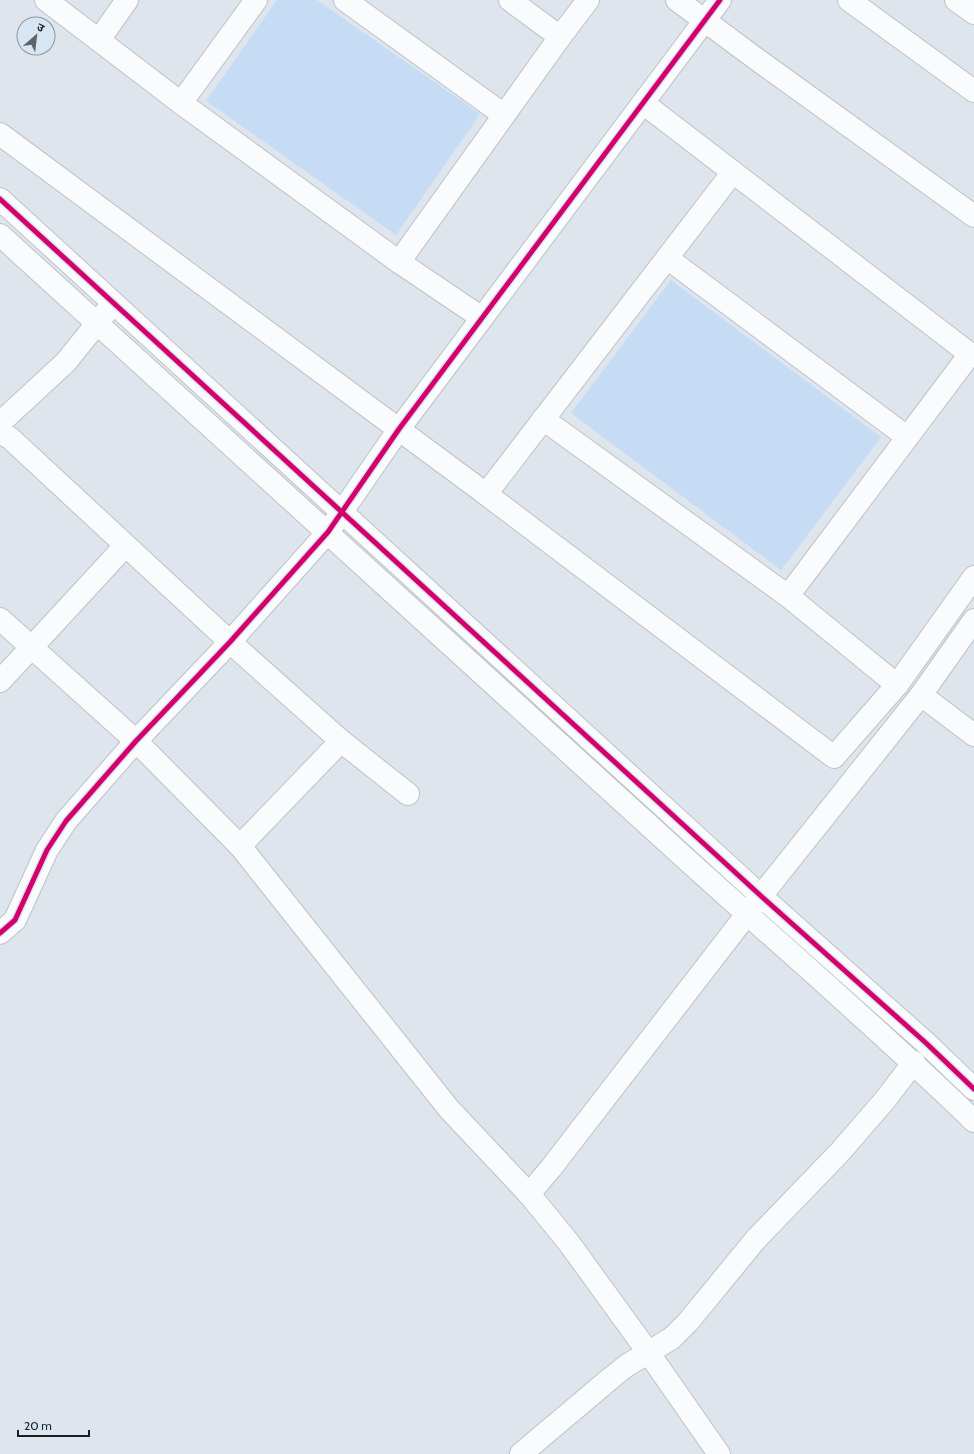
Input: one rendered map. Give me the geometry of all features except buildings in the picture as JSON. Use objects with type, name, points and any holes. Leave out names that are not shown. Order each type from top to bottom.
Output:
[{"type":"street","points":[[46,0],[181,103],[399,262],[482,318]]},
{"type":"street","points":[[99,40],[127,0]]},
{"type":"street","points":[[181,103],[256,0]]},
{"type":"street","points":[[345,0],[504,115]]},
{"type":"street","points":[[510,0],[560,37]]},
{"type":"street","points":[[399,262],[588,0]]},
{"type":"street","points":[[677,0],[974,216]]},
{"type":"street","points":[[0,933],[15,920],[47,850],[66,821],[136,741],[230,642],[328,532],[399,429],[720,0]]},
{"type":"street","points":[[849,0],[974,91]]},
{"type":"street","points":[[956,0],[974,13]]},
{"type":"street","points":[[643,103],[972,351],[788,596]]},
{"type":"street","points":[[0,134],[399,429],[834,757],[897,685],[974,578]]},
{"type":"street","points":[[486,494],[733,172]]},
{"type":"street","points":[[0,199],[761,896],[926,1043],[974,1089]]},
{"type":"street","points":[[0,235],[747,915],[914,1062],[974,1121]]},
{"type":"street","points":[[667,258],[908,437]]},
{"type":"street","points":[[0,423],[66,362],[98,324],[113,302]]},
{"type":"street","points":[[543,419],[788,596],[897,685]]},
{"type":"street","points":[[0,433],[10,438],[125,546],[341,741],[408,794]]},
{"type":"street","points":[[0,681],[125,546]]},
{"type":"street","points":[[0,619],[136,741],[240,846],[449,1109],[529,1194],[569,1243],[648,1352],[714,1452]]},
{"type":"street","points":[[529,1194],[551,1168],[761,896],[921,695],[974,620]]},
{"type":"street","points":[[921,695],[974,735]]},
{"type":"street","points":[[240,846],[341,741]]},
{"type":"street","points":[[521,1454],[626,1366],[672,1338],[688,1322],[756,1239],[840,1152],[885,1100],[914,1062]]},
{"type":"shaded area","points":[[277,0],[317,0],[480,114],[396,235],[206,101]]},
{"type":"shaded area","points":[[671,280],[881,437],[781,570],[571,413]]},
{"type":"cycle path","points":[[0,933],[15,920],[47,850],[66,821],[136,741],[230,642],[328,532],[399,429],[720,0]]},
{"type":"cycle path","points":[[0,199],[761,896],[926,1043],[974,1089]]}]
